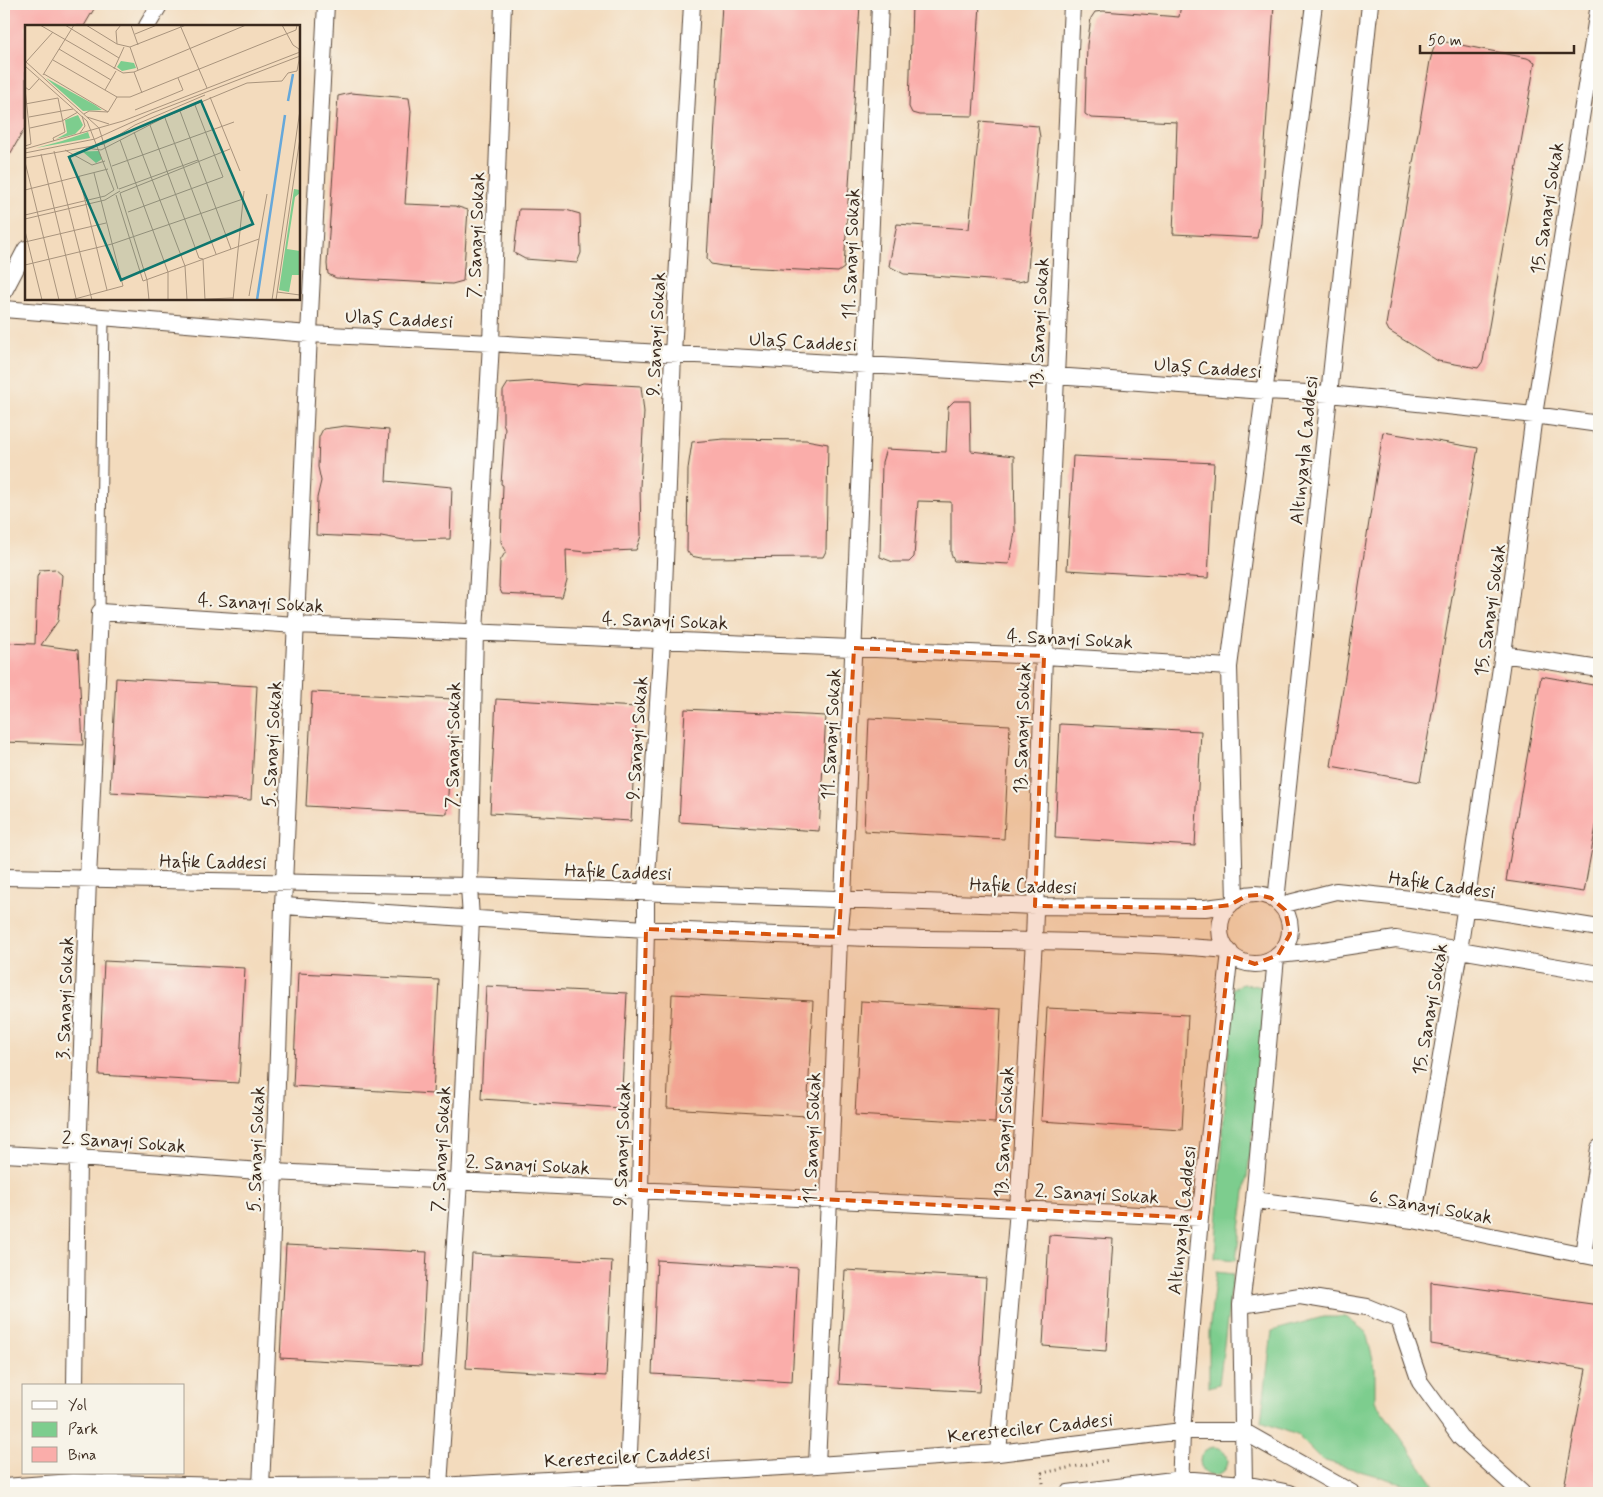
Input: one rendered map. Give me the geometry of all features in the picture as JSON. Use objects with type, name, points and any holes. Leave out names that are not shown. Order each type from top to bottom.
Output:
[{"type":"street","points":[[148,25],[160,4]]},
{"type":"street","name":"5. Sanayi Sokak","points":[[260,1487],[284,883],[326,4]]},
{"type":"street","name":"7. Sanayi Sokak","points":[[439,1486],[459,1181],[471,919],[469,886],[474,632],[491,343],[503,4]]},
{"type":"street","name":"9. Sanayi Sokak","points":[[628,1476],[640,1190],[646,892],[662,640],[673,354],[692,4]]},
{"type":"street","name":"11. Sanayi Sokak","points":[[817,1465],[839,937],[843,899],[854,648],[880,4]]},
{"type":"street","name":"13. Sanayi Sokak","points":[[998,1453],[1018,1209],[1034,940],[1055,376],[1072,4]]},
{"type":"street","points":[[1233,903],[1229,667],[1314,4]]},
{"type":"street","name":"Altınyayla Caddesi","points":[[1278,903],[1370,4]]},
{"type":"street","name":"15. Sanayi Sokak","points":[[1413,1220],[1466,907],[1503,654],[1534,415],[1599,4]]},
{"type":"street","points":[[4,291],[25,251]]},
{"type":"street","name":"Ulaş Caddesi","points":[[4,308],[309,334],[1055,376],[1329,394],[1534,415],[1599,424]]},
{"type":"street","name":"4. Sanayi Sokak","points":[[100,612],[296,625],[1044,656],[1229,667]]},
{"type":"street","name":"3. Sanayi Sokak","points":[[75,1384],[78,1158],[100,612]]},
{"type":"street","points":[[1503,654],[1599,669]]},
{"type":"street","name":"Hafik Caddesi","points":[[4,877],[469,886],[1035,906],[1205,908],[1233,903]]},
{"type":"street","name":"Hafik Caddesi","points":[[1278,903],[1336,891],[1466,907],[1599,928]]},
{"type":"street","points":[[1245,1488],[1242,1305],[1277,956],[1288,940],[1290,928],[1287,916],[1278,903],[1259,894],[1246,896],[1233,903],[1224,915],[1221,927],[1222,940],[1237,959],[1249,963],[1261,964],[1277,956],[1396,939],[1599,974]]},
{"type":"street","points":[[283,906],[646,929],[839,937],[1034,940],[1229,951]]},
{"type":"street","name":"Altınyayla Caddesi","points":[[1180,1486],[1182,1431],[1200,1218],[1229,951]]},
{"type":"street","points":[[1591,1256],[1599,1148]]},
{"type":"street","name":"2. Sanayi Sokak","points":[[4,1154],[274,1172],[1200,1218]]},
{"type":"street","name":"6. Sanayi Sokak","points":[[1254,1200],[1413,1220],[1591,1256]]},
{"type":"street","points":[[1242,1305],[1300,1296],[1366,1306],[1399,1320],[1420,1382],[1460,1437],[1522,1493]]},
{"type":"street","name":"Keresteciler Caddesi","points":[[4,1487],[73,1478],[260,1487],[439,1486],[998,1453],[1182,1431],[1244,1431]]},
{"type":"street","points":[[1244,1431],[1352,1493]]},
{"type":"street","points":[[1068,1493],[1180,1486],[1245,1488],[1290,1493]]},
{"type":"lane","points":[[100,612],[104,317]]},
{"type":"path","points":[[1042,1473],[1044,1493]]},
{"type":"highlighted area","points":[[854,648],[1044,656],[1035,906],[1205,908],[1230,905],[1246,896],[1259,895],[1271,898],[1285,910],[1290,934],[1278,955],[1255,964],[1229,955],[1200,1218],[640,1190],[646,929],[839,937]]},
{"type":"green space","points":[[1243,984],[1272,988],[1236,1260],[1215,1258],[1232,989]]},
{"type":"green space","points":[[1216,1272],[1233,1274],[1219,1384],[1209,1387],[1209,1332]]},
{"type":"green space","points":[[1323,1317],[1346,1317],[1366,1332],[1375,1368],[1375,1401],[1437,1489],[1448,1493],[1425,1493],[1405,1484],[1322,1460],[1297,1435],[1261,1422],[1272,1331]]},
{"type":"green space","points":[[1214,1447],[1224,1451],[1228,1461],[1224,1471],[1214,1475],[1204,1471],[1200,1461],[1204,1451]]},
{"type":"building","points":[[4,4],[97,4],[85,25],[25,25],[25,128],[4,165]]},
{"type":"building","points":[[722,4],[860,4],[844,268],[838,272],[722,266],[711,264],[707,259]]},
{"type":"building","points":[[912,4],[980,4],[973,116],[919,115],[912,113],[909,107]]},
{"type":"building","points":[[1181,4],[1274,4],[1260,222],[1257,238],[1173,234],[1177,122],[1091,118],[1085,114],[1087,45],[1091,18],[1095,12],[1179,17]]},
{"type":"building","points":[[1441,41],[1527,58],[1535,62],[1483,361],[1478,368],[1438,361],[1389,331],[1386,325],[1430,61],[1435,43]]},
{"type":"building","points":[[351,93],[409,98],[411,111],[405,204],[455,206],[468,210],[463,281],[452,284],[336,278],[328,274],[327,264],[338,96]]},
{"type":"building","points":[[980,121],[1038,126],[1040,137],[1027,280],[1018,282],[904,274],[889,266],[897,224],[969,229]]},
{"type":"building","points":[[519,209],[566,210],[580,214],[581,253],[577,263],[525,259],[514,253]]},
{"type":"building","points":[[536,381],[577,385],[583,383],[641,386],[644,412],[640,487],[641,536],[636,550],[586,552],[566,550],[567,580],[562,597],[502,594],[499,587],[500,561],[506,551],[501,542],[503,485],[501,484],[505,428],[503,423],[503,391],[508,383]]},
{"type":"building","points":[[954,401],[970,401],[971,451],[1014,456],[1015,532],[1009,564],[954,561],[951,554],[951,502],[918,501],[914,557],[909,562],[893,562],[880,557],[882,462],[886,449],[946,452],[948,407]]},
{"type":"building","points":[[345,426],[389,430],[386,481],[452,487],[450,539],[404,540],[381,536],[381,538],[316,535],[317,498],[321,481],[318,467],[319,437],[323,429]]},
{"type":"building","points":[[1383,432],[1478,448],[1420,782],[1331,766]]},
{"type":"building","points":[[724,439],[806,440],[828,444],[826,551],[823,557],[701,558],[691,556],[687,551],[688,469],[692,442]]},
{"type":"building","points":[[1073,456],[1214,463],[1208,578],[1067,570]]},
{"type":"building","points":[[55,569],[62,575],[58,621],[41,645],[78,650],[83,745],[4,742],[4,643],[35,644],[37,577],[40,570]]},
{"type":"building","points":[[1541,676],[1599,686],[1599,810],[1584,892],[1506,881]]},
{"type":"building","points":[[116,678],[257,686],[251,800],[110,792]]},
{"type":"building","points":[[312,692],[453,699],[447,814],[306,806]]},
{"type":"building","points":[[496,699],[637,707],[631,821],[490,813]]},
{"type":"building","points":[[685,709],[826,716],[819,831],[679,822]]},
{"type":"building","points":[[869,718],[1010,725],[1004,839],[864,831]]},
{"type":"building","points":[[1060,724],[1201,731],[1195,846],[1055,838]]},
{"type":"building","points":[[104,961],[245,968],[239,1083],[99,1075]]},
{"type":"building","points":[[298,973],[439,980],[433,1094],[293,1086]]},
{"type":"building","points":[[486,986],[627,993],[621,1108],[481,1099]]},
{"type":"building","points":[[672,994],[813,1001],[807,1116],[667,1108]]},
{"type":"building","points":[[861,1001],[1001,1009],[995,1123],[855,1115]]},
{"type":"building","points":[[1047,1008],[1188,1015],[1182,1130],[1041,1121]]},
{"type":"building","points":[[1049,1235],[1113,1239],[1106,1351],[1043,1346]]},
{"type":"building","points":[[286,1245],[427,1252],[421,1366],[280,1358]]},
{"type":"building","points":[[472,1254],[612,1261],[606,1376],[466,1368]]},
{"type":"building","points":[[657,1260],[798,1268],[792,1382],[652,1374]]},
{"type":"building","points":[[845,1270],[986,1278],[979,1392],[839,1384]]},
{"type":"building","points":[[1431,1282],[1599,1305],[1599,1493],[1563,1493],[1586,1369],[1431,1344]]}]
